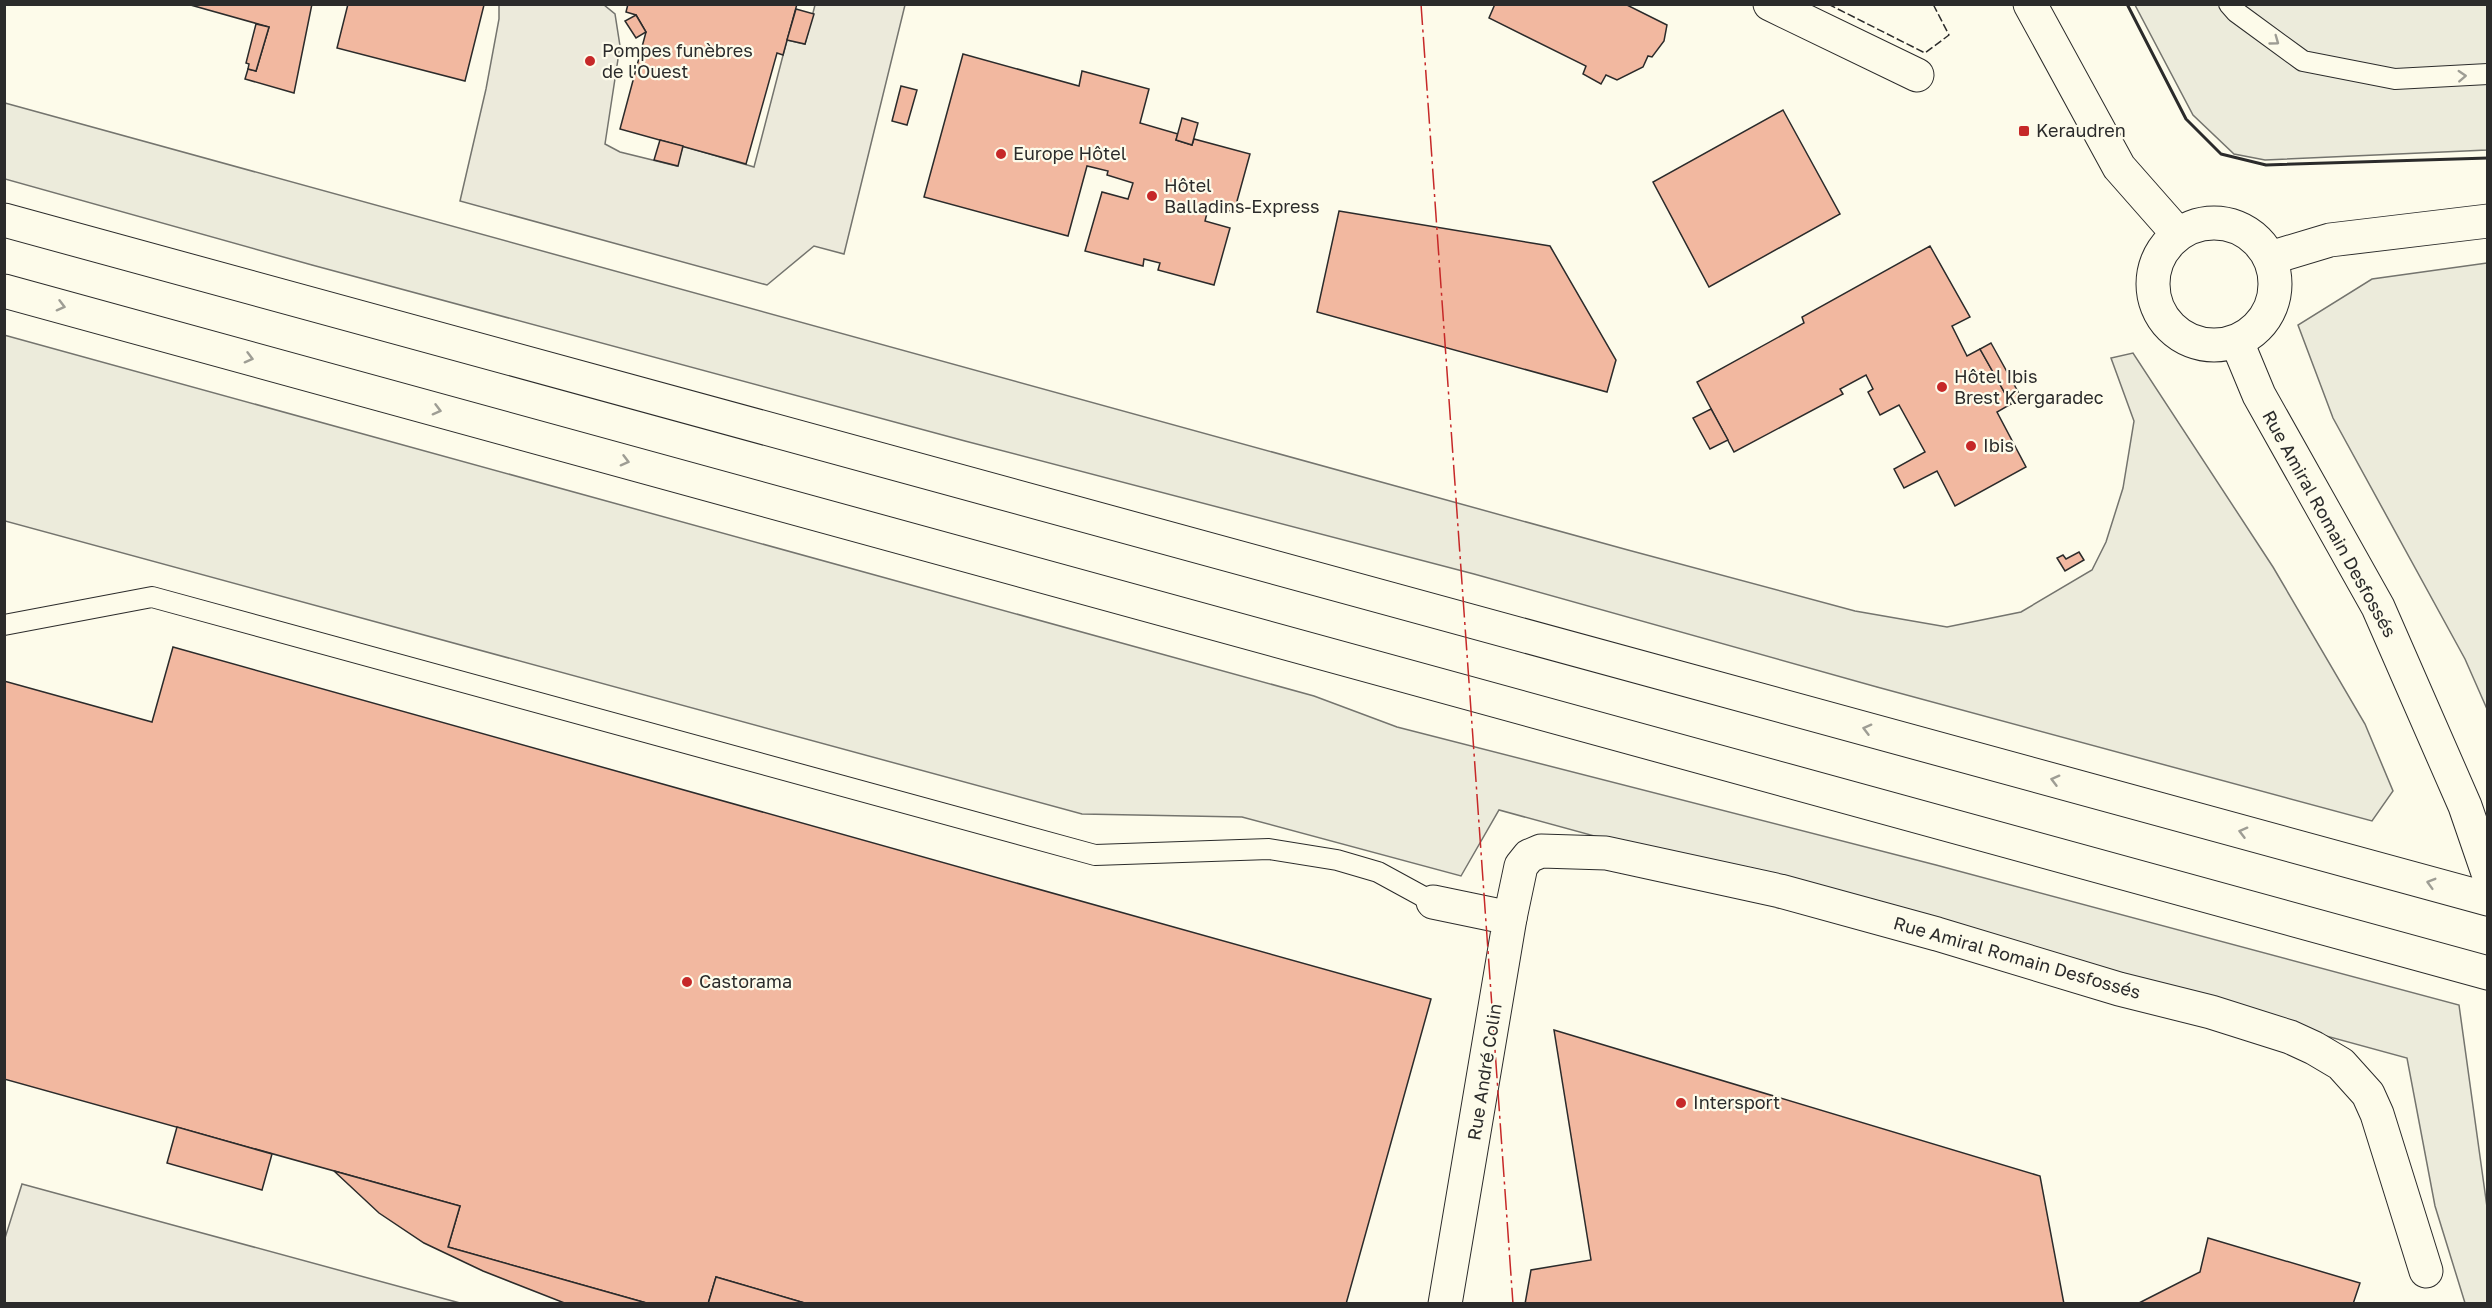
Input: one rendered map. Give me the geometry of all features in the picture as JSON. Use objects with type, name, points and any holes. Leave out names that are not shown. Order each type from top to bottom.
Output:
[{"type":"main road","points":[[1770,4],[1917,75]]},
{"type":"main road","points":[[2030,4],[2119,167],[2178,234]]},
{"type":"main road","points":[[4,220],[2487,900]]},
{"type":"main road","points":[[2270,258],[2330,240],[2487,221]]},
{"type":"main road","points":[[2219,222],[2240,228],[2258,241],[2270,258],[2275,278],[2274,298],[2267,316],[2254,332],[2237,342],[2216,347],[2195,344],[2176,334],[2158,311],[2154,301],[2152,282],[2155,264],[2164,247],[2178,234],[2198,224],[2219,222]]},
{"type":"main road","points":[[4,291],[2487,973]]},
{"type":"main road","name":"Rue Amiral Romain Desfossés","points":[[2237,342],[2259,395],[2378,607],[2464,806],[2487,873]]},
{"type":"main road","name":"Rue Amiral Romain Desfossés","points":[[1510,918],[1521,866],[1529,856],[1541,851],[1606,853],[1780,891],[1837,906],[2119,989],[2211,1012],[2290,1038],[2314,1048],[2341,1064],[2368,1094],[2377,1114],[2426,1271]]},
{"type":"main road","points":[[1433,902],[1510,918]]},
{"type":"main road","name":"Rue André Colin","points":[[1445,1304],[1510,918]]},
{"type":"lane","points":[[2229,4],[2236,12],[2303,61],[2395,79],[2487,74]]},
{"type":"lane","points":[[4,625],[152,597],[1095,855],[1269,849],[1337,860],[1378,872],[1433,902]]},
{"type":"shaded area","points":[[499,5],[604,5],[615,14],[620,46],[605,144],[620,152],[677,166],[683,146],[754,167],[787,40],[805,44],[815,5],[905,5],[844,254],[814,246],[767,285],[460,201],[486,89],[499,19]]},
{"type":"shaded area","points":[[2135,5],[2487,5],[2487,150],[2265,160],[2234,154],[2193,115]]},
{"type":"shaded area","points":[[5,103],[1628,550],[1855,611],[1947,627],[2021,612],[2092,570],[2106,542],[2123,488],[2134,421],[2111,358],[2133,353],[2273,567],[2365,724],[2393,791],[2372,821],[1877,687],[1474,574],[965,441],[312,265],[5,179]]},
{"type":"shaded area","points":[[2488,263],[2487,709],[2465,659],[2333,418],[2298,325],[2372,279]]},
{"type":"shaded area","points":[[4,335],[1314,696],[1397,727],[1936,865],[2459,1005],[2487,1207],[2487,1303],[2465,1303],[2435,1206],[2407,1058],[1499,810],[1461,876],[1242,817],[1082,814],[5,521]]},
{"type":"shaded area","points":[[22,1184],[460,1303],[5,1303],[5,1238]]},
{"type":"building","points":[[187,4],[312,4],[294,93],[245,79],[248,69],[256,71],[269,27]]},
{"type":"building","points":[[348,4],[484,5],[465,81],[337,48]]},
{"type":"building","points":[[628,4],[797,4],[783,55],[777,53],[746,164],[620,129],[646,32],[636,15],[626,12]]},
{"type":"building","points":[[1495,4],[1625,4],[1667,25],[1664,41],[1652,57],[1648,56],[1643,67],[1617,80],[1606,75],[1601,84],[1583,74],[1586,66],[1489,18]]},
{"type":"building","points":[[796,9],[814,14],[805,44],[787,40]]},
{"type":"building","points":[[636,15],[646,32],[636,38],[625,21]]},
{"type":"building","points":[[256,24],[269,27],[256,71],[248,69],[249,64],[246,63]]},
{"type":"building","points":[[963,54],[1079,86],[1082,71],[1149,89],[1140,123],[1178,134],[1176,140],[1192,145],[1194,139],[1250,154],[1234,212],[1209,205],[1205,221],[1230,228],[1214,285],[1158,270],[1160,263],[1144,259],[1143,266],[1085,251],[1102,192],[1128,199],[1133,183],[1107,175],[1108,171],[1087,166],[1068,236],[924,197]]},
{"type":"building","points":[[901,86],[917,90],[907,125],[892,121]]},
{"type":"building","points":[[1783,110],[1840,214],[1709,287],[1653,182]]},
{"type":"building","points":[[1182,118],[1198,123],[1192,145],[1176,140]]},
{"type":"building","points":[[660,140],[683,146],[678,166],[654,160]]},
{"type":"building","points":[[1339,211],[1550,246],[1616,360],[1607,392],[1317,312]]},
{"type":"building","points":[[1930,246],[1970,317],[1952,326],[1967,356],[1980,349],[2011,404],[1997,412],[2026,467],[1955,506],[1937,471],[1904,488],[1894,469],[1925,452],[1899,405],[1880,415],[1868,392],[1873,389],[1866,375],[1840,389],[1843,394],[1734,452],[1697,382],[1804,323],[1802,317]]},
{"type":"building","points":[[1991,343],[2022,399],[2011,404],[1980,349]]},
{"type":"building","points":[[1711,409],[1728,440],[1710,449],[1693,418]]},
{"type":"building","points":[[2079,552],[2084,560],[2065,571],[2057,558],[2063,555],[2066,559]]},
{"type":"building","name":"Castorama","points":[[173,647],[1431,999],[1346,1304],[808,1304],[716,1277],[708,1304],[650,1304],[448,1247],[460,1206],[4,1079],[4,681],[152,722]]},
{"type":"building","name":"Intersport","points":[[1554,1030],[2040,1176],[2064,1304],[1525,1304],[1531,1270],[1591,1260]]},
{"type":"building","points":[[177,1127],[272,1154],[262,1190],[167,1163]]},
{"type":"building","points":[[334,1171],[460,1206],[448,1247],[650,1304],[567,1304],[483,1271],[424,1243],[379,1213]]},
{"type":"building","points":[[2208,1238],[2360,1283],[2353,1304],[2137,1304],[2200,1272]]},
{"type":"building","points":[[716,1277],[808,1304],[708,1304]]},
{"type":"fence","points":[[1828,4],[1925,53],[1949,35],[1933,4]]},
{"type":"wall","points":[[2127,4],[2186,119],[2221,154],[2266,165],[2488,158]]},
{"type":"power","points":[[1421,4],[1513,1304]]},
{"type":"place","name":"Pompes funèbres de l'Ouest","points":[[590,61]]},
{"type":"place","name":"Keraudren","points":[[2024,131]]},
{"type":"place","name":"Europe Hôtel","points":[[1001,154]]},
{"type":"place","name":"Hôtel Balladins-Express","points":[[1152,196]]},
{"type":"place","name":"Hôtel Ibis Brest Kergaradec","points":[[1942,387]]},
{"type":"place","name":"Ibis","points":[[1971,446]]},
{"type":"place","name":"Castorama","points":[[687,982]]},
{"type":"place","name":"Intersport","points":[[1681,1103]]}]
